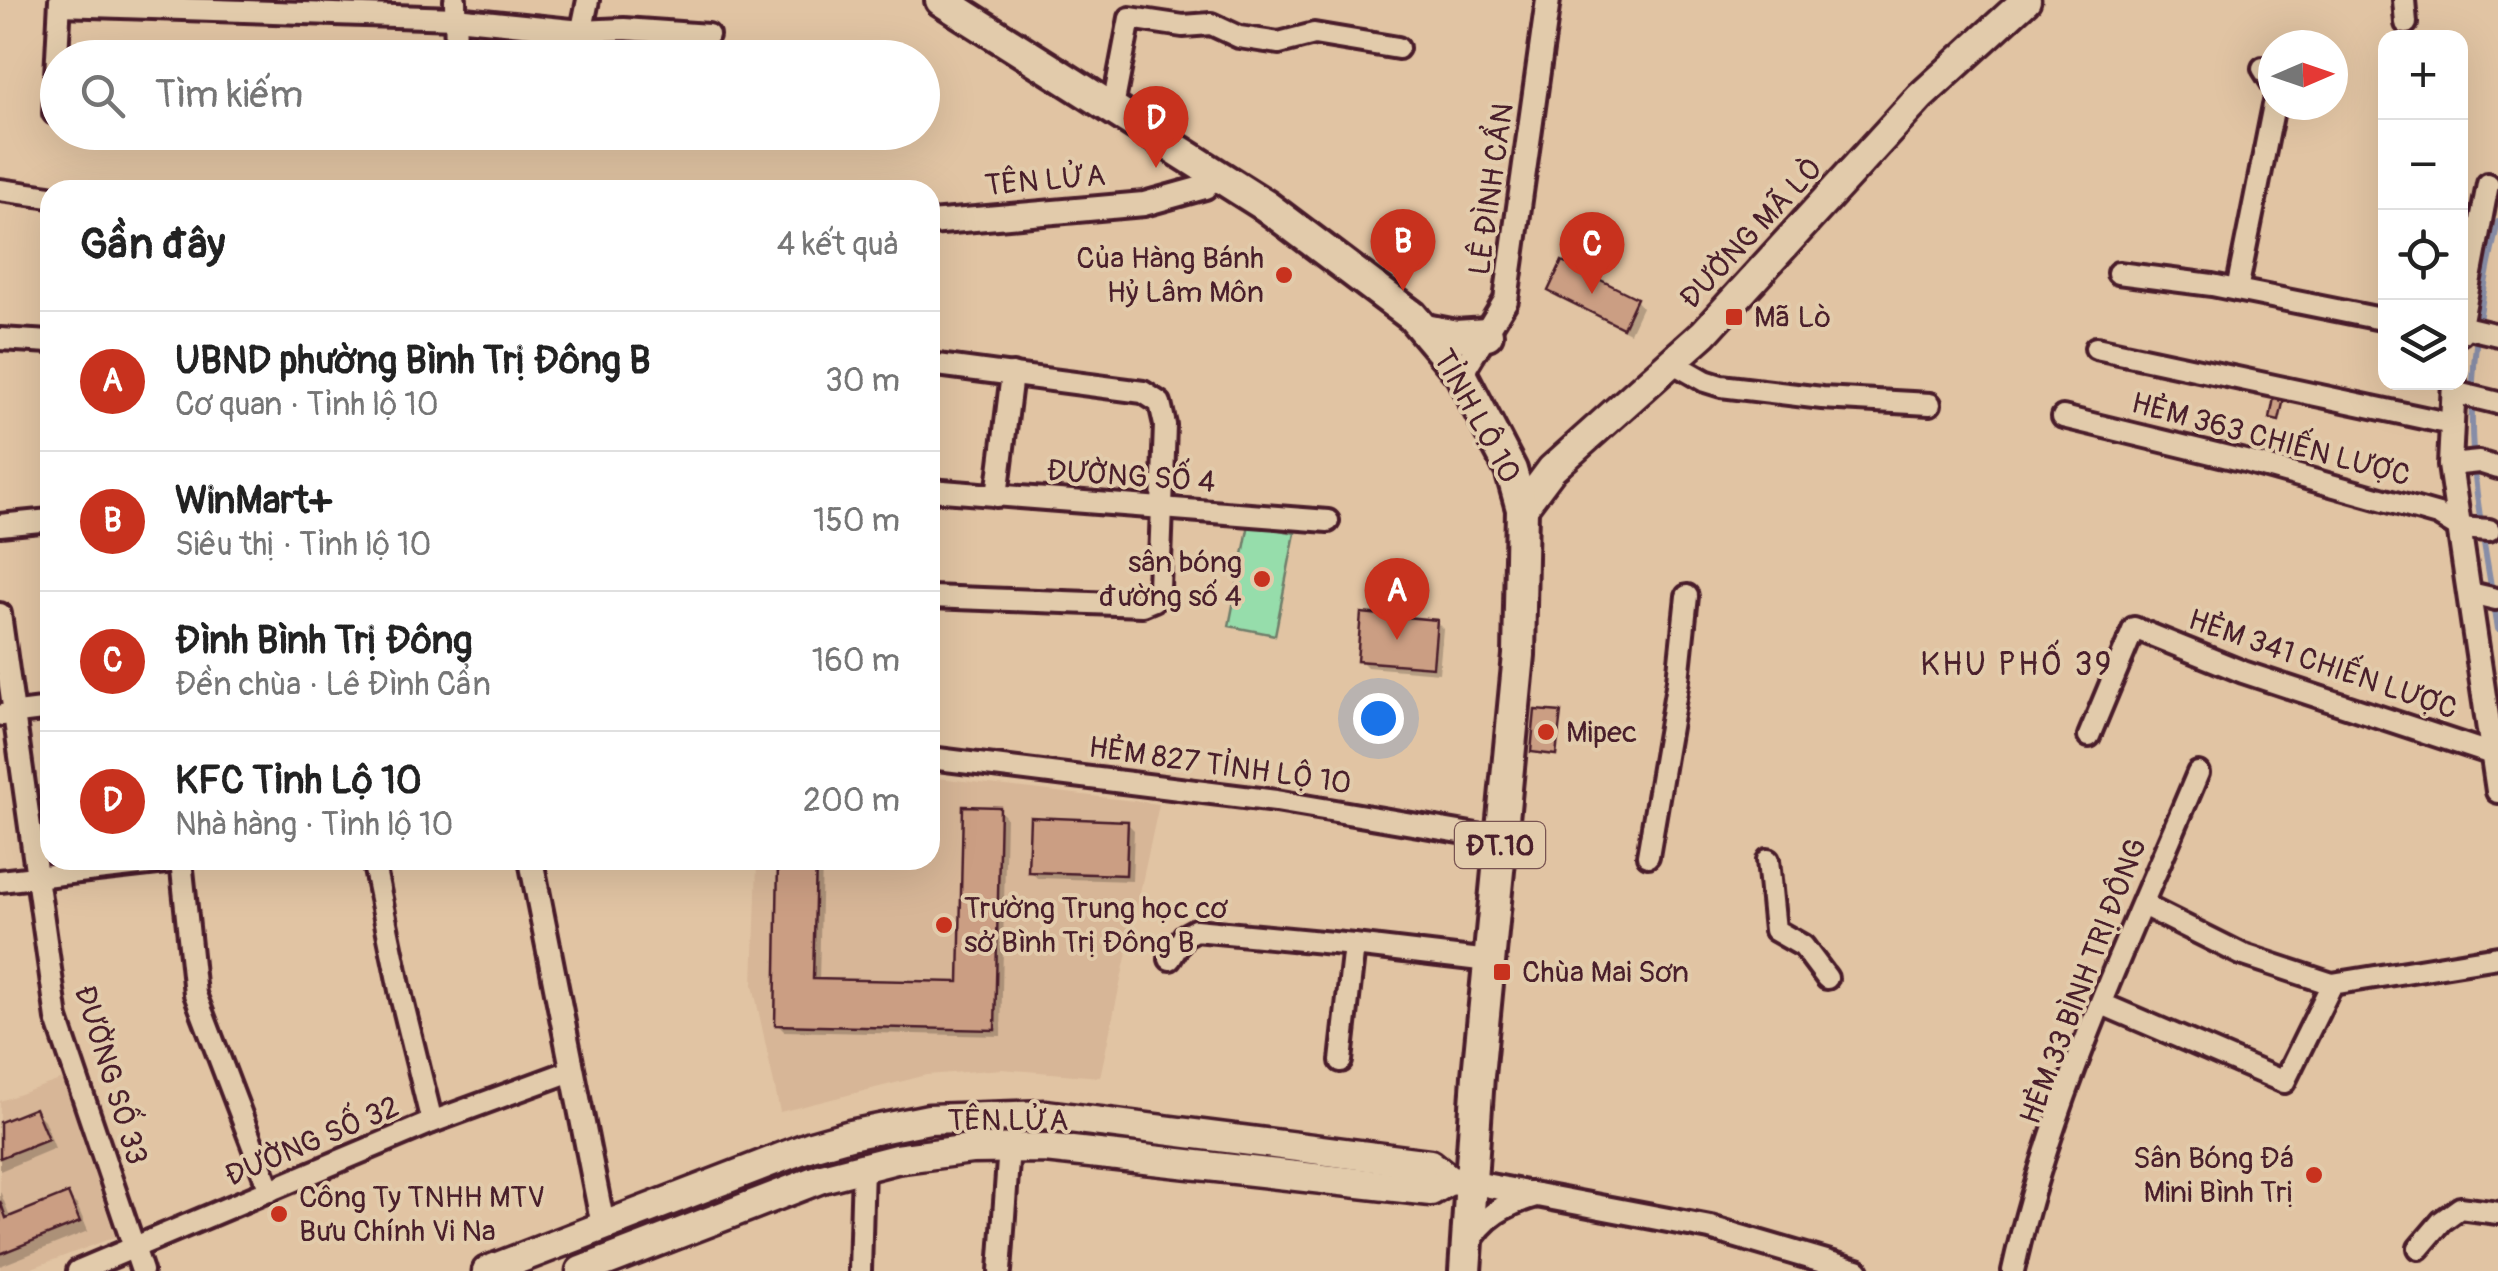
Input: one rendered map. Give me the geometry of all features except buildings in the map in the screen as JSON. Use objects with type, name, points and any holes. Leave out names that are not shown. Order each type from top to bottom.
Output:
[{"type":"main road","name":"TỈNH LỘ 10","points":[[941,0],[1266,206],[1412,316],[1461,374],[1512,470],[1522,509],[1518,656],[1489,961],[1460,1181],[1466,1259]]},
{"type":"main road","name":"ĐƯỜNG MÃ LÒ","points":[[1522,509],[1552,469],[1704,333],[1920,97],[2017,2]]},
{"type":"main road","points":[[1425,330],[1456,336],[1487,334]]},
{"type":"main road","name":"TÊN LỬA","points":[[487,1271],[811,1146],[889,1126],[969,1116],[1046,1115],[1430,1164],[1460,1181]]},
{"type":"main road","name":"TÊN LỬA","points":[[581,1271],[618,1264],[786,1190],[863,1166],[933,1152],[1045,1148],[1432,1191],[1460,1181]]},
{"type":"main road","points":[[603,1225],[618,1264]]},
{"type":"street","points":[[579,40],[588,0]]},
{"type":"street","name":"LÊ ĐÌNH CẨN","points":[[1461,374],[1506,300],[1548,0]]},
{"type":"street","points":[[2404,0],[2406,23]]},
{"type":"street","points":[[58,40],[60,2],[455,9],[581,30],[708,35]]},
{"type":"street","points":[[455,9],[456,40]]},
{"type":"street","points":[[1112,106],[1130,18],[1182,26],[1211,24],[1239,37],[1279,43],[1314,34],[1398,48]]},
{"type":"street","points":[[2237,290],[2271,120]]},
{"type":"street","name":"TÊN LỬA","points":[[940,222],[1144,204],[1206,187],[1215,172]]},
{"type":"street","points":[[2473,330],[2488,184]]},
{"type":"street","points":[[0,190],[40,196]]},
{"type":"street","points":[[2118,273],[2237,290],[2378,318]]},
{"type":"street","points":[[0,339],[40,341]]},
{"type":"street","points":[[2096,348],[2452,424]]},
{"type":"street","points":[[1670,361],[1705,382],[1721,386],[1822,398],[1930,404]]},
{"type":"street","points":[[940,365],[1143,392],[1154,396],[1164,413],[1159,588],[1148,604],[940,597]]},
{"type":"street","points":[[997,496],[1012,374]]},
{"type":"street","points":[[2496,772],[2489,665],[2473,529],[2472,465],[2452,424],[2461,391],[2498,404]]},
{"type":"street","name":"HẺM 363 CHIẾN LƯỢC","points":[[2063,417],[2268,467],[2438,515],[2473,529]]},
{"type":"street","name":"ĐƯỜNG SỐ 4","points":[[940,491],[1328,521]]},
{"type":"street","points":[[0,525],[40,521]]},
{"type":"street","points":[[1648,856],[1678,680],[1687,596]]},
{"type":"street","name":"ĐƯỜNG SỐ 33","points":[[0,614],[7,715],[56,1019],[142,1271]]},
{"type":"street","name":"HẺM 341 CHIẾN LƯỢC","points":[[2089,736],[2134,628],[2496,772]]},
{"type":"street","points":[[7,715],[40,710]]},
{"type":"street","name":"HẺM 827 TỈNH LỘ 10","points":[[940,759],[1276,800],[1500,839]]},
{"type":"street","name":"HẺM 33 BÌNH TRỊ ĐÔNG","points":[[2014,1271],[2024,1225],[2073,1071],[2198,774]]},
{"type":"street","points":[[1768,860],[1776,930],[1803,946],[1827,978]]},
{"type":"street","points":[[0,881],[97,870]]},
{"type":"street","points":[[184,870],[195,994],[270,1191]]},
{"type":"street","points":[[375,870],[432,1122]]},
{"type":"street","points":[[533,870],[603,1225]]},
{"type":"street","points":[[2143,906],[2241,954],[2332,984],[2498,956]]},
{"type":"street","points":[[1170,959],[1184,936],[1195,930],[1416,950],[1489,961]]},
{"type":"street","points":[[1341,1060],[1354,945]]},
{"type":"street","points":[[2102,1004],[2284,1082],[2332,984]]},
{"type":"street","name":"ĐƯỜNG SỐ 32","points":[[78,1271],[432,1122],[571,1071]]},
{"type":"street","points":[[1000,1271],[1009,1148]]},
{"type":"street","points":[[860,1271],[863,1166]]},
{"type":"street","points":[[1460,1181],[1578,1200],[1710,1228],[1820,1266],[1857,1271]]},
{"type":"street","points":[[1466,1259],[1478,1226],[1486,1218],[1504,1206],[1540,1194]]},
{"type":"street","points":[[2418,1248],[2460,1208],[2498,1213]]},
{"type":"shaded area","name":"Trường Trung học cơ sở Bình Trị Đông B","points":[[940,778],[1159,804],[1100,1077],[1002,1069],[927,1075],[780,1112],[753,985],[757,870],[940,870]]},
{"type":"shaded area","points":[[63,1079],[115,1237],[24,1271],[0,1271],[0,1101]]},
{"type":"green space","name":"sân bóng đường số 4","points":[[1249,524],[1295,533],[1275,635],[1229,626]]},
{"type":"waterway","points":[[2498,222],[2480,313],[2472,406],[2476,490],[2498,629]]},
{"type":"place","name":"KFC Tỉnh Lộ 10","points":[[1156,168]]},
{"type":"place","name":"Của Hàng Bánh Hỷ Lâm Môn","points":[[1284,275]]},
{"type":"place","name":"WinMart+","points":[[1403,291]]},
{"type":"place","name":"Đình Bình Trị Đông","points":[[1592,294]]},
{"type":"place","name":"Mã Lò","points":[[1734,317]]},
{"type":"place","name":"sân bóng đường số 4","points":[[1262,579]]},
{"type":"place","name":"UBND phường Bình Trị Đông B","points":[[1397,640]]},
{"type":"place","name":"Mipec","points":[[1546,732]]},
{"type":"place","name":"Trường Trung học cơ sở Bình Trị Đông B","points":[[944,925]]},
{"type":"place","name":"Chùa Mai Sơn","points":[[1502,972]]},
{"type":"place","name":"Sân Bóng Đá Mini Bình Trị","points":[[2314,1175]]},
{"type":"place","name":"Công Ty TNHH MTV Bưu Chính Vi Na","points":[[279,1214]]},
{"type":"district","name":"KHU PHỐ 39","points":[[2017,664]]}]
